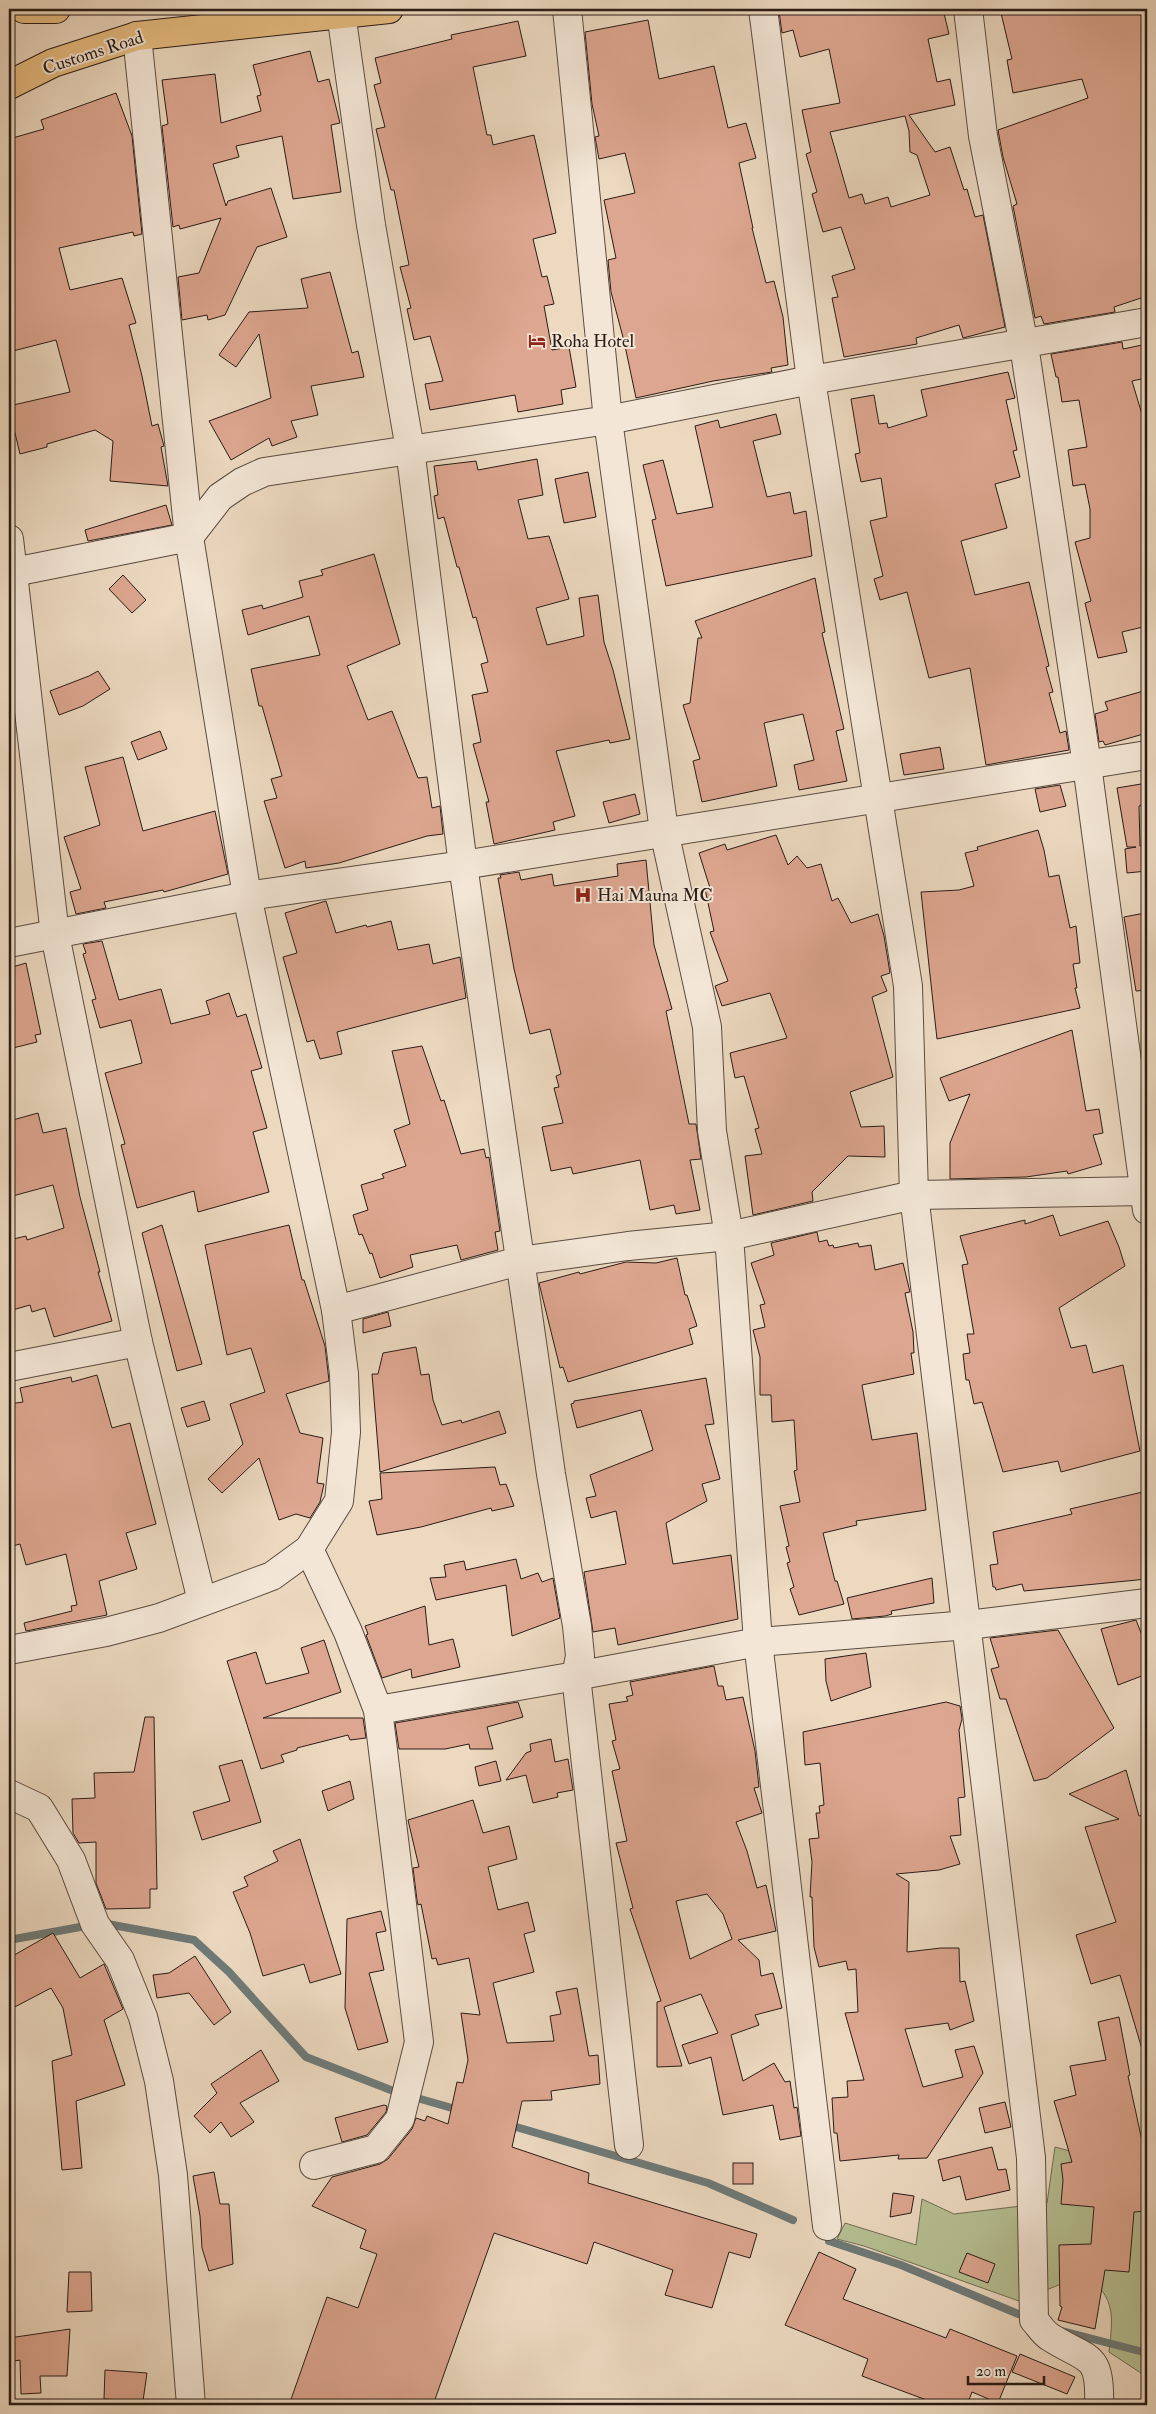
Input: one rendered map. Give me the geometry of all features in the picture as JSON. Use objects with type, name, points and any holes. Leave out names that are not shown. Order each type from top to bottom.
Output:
[{"type":"main road","points":[[24,9],[56,9]]},
{"type":"main road","name":"Customs Road","points":[[9,85],[53,63],[137,36],[389,9]]},
{"type":"street","points":[[567,9],[608,420],[664,831],[708,1027],[712,1131],[729,1236],[758,1642],[827,2226]]},
{"type":"street","points":[[763,9],[811,380],[908,986],[914,1195],[968,1625],[1031,2158],[1034,2320],[1048,2336],[1088,2356],[1097,2371],[1100,2405]]},
{"type":"street","points":[[336,1310],[520,1261],[628,1246],[729,1236],[914,1195],[1146,1198],[1087,765],[1024,345],[983,136],[968,9]]},
{"type":"street","points":[[341,13],[371,225],[410,449],[463,865],[551,1474],[578,1626],[580,1656],[576,1676],[629,2145]]},
{"type":"street","points":[[9,1650],[106,1632],[159,1618],[272,1576],[309,1549],[339,1500],[346,1432],[344,1374],[336,1310],[247,896],[189,537],[137,36]]},
{"type":"street","points":[[14,572],[189,537],[220,497],[242,482],[264,472],[608,420],[811,380],[1024,345],[1147,322]]},
{"type":"street","points":[[9,539],[55,934],[138,1342],[202,1601]]},
{"type":"street","points":[[9,943],[247,896],[463,865],[664,831],[1147,756]]},
{"type":"street","points":[[9,1368],[138,1342]]},
{"type":"street","points":[[309,1549],[348,1632],[378,1710],[419,2042],[400,2120],[376,2149],[314,2165]]},
{"type":"street","points":[[378,1710],[758,1642],[968,1625],[1147,1603]]},
{"type":"street","points":[[9,1794],[39,1808],[71,1860],[94,1924],[120,1960],[143,2017],[159,2081],[173,2175],[190,2405]]},
{"type":"green space","points":[[1055,2147],[1111,2162],[1147,2182],[1147,2377],[1109,2352],[1111,2318],[1108,2300],[1096,2283],[1086,2274],[1019,2301],[864,2246],[837,2239],[845,2223],[916,2245],[922,2199],[954,2214],[1047,2203]]},
{"type":"building","points":[[789,9],[943,9],[949,34],[928,39],[937,82],[950,79],[955,105],[909,115],[935,152],[950,147],[964,190],[967,189],[975,217],[983,215],[1005,327],[963,338],[959,325],[916,338],[917,344],[844,357],[832,298],[838,297],[832,276],[855,269],[841,227],[823,232],[812,194],[817,192],[806,154],[811,152],[802,110],[840,103],[829,49],[800,57],[793,30],[782,33],[779,11]],"holes":[[[905,116],[909,131],[910,152],[917,155],[930,195],[891,207],[888,197],[865,204],[862,194],[849,198],[830,132]]]},
{"type":"building","points":[[1000,9],[1147,9],[1147,296],[1114,307],[1115,312],[1044,324],[1041,316],[1035,318],[1013,206],[1017,204],[1003,157],[998,130],[1088,98],[1082,79],[1013,93],[1007,60],[1012,59]]},
{"type":"building","points":[[648,20],[659,79],[714,66],[728,128],[746,123],[756,158],[739,163],[752,228],[766,283],[774,281],[783,317],[788,365],[771,368],[772,372],[713,381],[636,398],[611,292],[608,260],[616,258],[604,200],[635,193],[625,153],[599,159],[595,137],[599,136],[592,104],[585,32]]},
{"type":"building","points":[[518,21],[526,56],[473,67],[487,135],[491,135],[493,145],[534,135],[556,233],[533,239],[542,277],[547,276],[554,304],[544,306],[552,350],[569,347],[576,387],[561,390],[563,404],[518,412],[515,395],[430,410],[425,384],[443,381],[430,336],[414,340],[407,309],[411,308],[400,267],[409,265],[394,190],[391,190],[376,129],[385,127],[374,85],[381,83],[375,58],[452,39],[451,35]]},
{"type":"building","points":[[310,51],[318,82],[329,79],[340,123],[331,125],[341,192],[293,199],[282,136],[236,146],[239,157],[213,164],[226,206],[228,201],[271,188],[287,237],[257,247],[225,315],[208,320],[207,315],[182,320],[178,277],[199,273],[221,218],[180,229],[179,225],[173,227],[162,126],[168,124],[162,80],[215,74],[221,123],[261,111],[257,96],[261,95],[253,65]]},
{"type":"building","points":[[116,93],[132,136],[142,234],[134,236],[133,232],[59,248],[70,290],[122,278],[136,323],[129,325],[152,426],[158,424],[164,446],[161,447],[168,486],[110,481],[113,441],[95,430],[47,444],[47,447],[20,454],[9,408],[9,406],[70,392],[56,340],[9,352],[9,139],[44,129],[41,120]]},
{"type":"building","points":[[330,272],[352,353],[358,351],[364,377],[311,386],[318,415],[291,421],[297,437],[272,446],[269,438],[231,460],[209,421],[271,398],[259,334],[236,367],[219,355],[249,312],[308,308],[301,279]]},
{"type":"building","points":[[1122,342],[1123,349],[1147,344],[1147,365],[1144,366],[1146,378],[1132,381],[1147,431],[1147,591],[1142,592],[1147,626],[1122,632],[1127,652],[1098,658],[1085,603],[1091,601],[1075,542],[1090,538],[1090,509],[1085,484],[1073,486],[1068,450],[1087,447],[1079,400],[1062,402],[1058,377],[1056,377],[1051,354]]},
{"type":"building","points":[[1008,372],[1015,398],[1006,400],[1017,450],[1013,451],[1020,477],[995,484],[1007,528],[961,541],[975,595],[1029,582],[1049,666],[1046,667],[1053,692],[1049,693],[1060,733],[1066,731],[1069,750],[986,765],[970,668],[929,678],[907,592],[880,600],[874,579],[883,576],[870,521],[887,517],[881,478],[861,482],[855,454],[860,453],[851,399],[874,395],[879,424],[887,423],[888,428],[927,416],[921,390]]},
{"type":"building","points":[[776,414],[781,434],[753,441],[767,497],[790,492],[794,514],[806,511],[812,556],[666,586],[652,520],[656,519],[643,465],[663,460],[677,514],[713,507],[695,426],[718,420],[720,428]]},
{"type":"building","points":[[537,459],[543,495],[518,500],[528,539],[549,536],[569,599],[536,608],[547,645],[584,636],[579,598],[598,595],[604,642],[630,739],[610,743],[609,740],[556,751],[575,816],[553,822],[555,830],[494,844],[486,802],[489,802],[473,744],[481,742],[472,695],[488,692],[481,664],[488,662],[476,617],[473,618],[459,567],[457,567],[444,517],[438,519],[434,496],[438,495],[434,466],[476,461],[478,470]]},
{"type":"building","points":[[588,472],[596,517],[564,523],[555,479]]},
{"type":"building","points":[[166,505],[172,525],[88,541],[85,530]]},
{"type":"building","points":[[374,554],[400,644],[347,666],[368,720],[392,711],[418,778],[427,777],[432,808],[440,806],[443,834],[427,836],[339,863],[306,868],[305,861],[285,868],[264,801],[277,798],[271,779],[282,776],[262,706],[259,706],[251,669],[320,655],[309,616],[248,635],[242,610],[262,605],[263,609],[303,597],[299,581],[323,575],[321,570]]},
{"type":"building","points":[[123,575],[146,600],[132,613],[109,589]]},
{"type":"building","points":[[815,578],[825,632],[822,633],[844,729],[836,731],[847,781],[799,790],[794,765],[814,760],[803,714],[764,723],[777,786],[702,802],[693,761],[700,759],[683,705],[690,703],[698,638],[702,638],[695,621]]},
{"type":"building","points":[[98,671],[110,689],[83,706],[59,715],[50,691]]},
{"type":"building","points":[[1147,690],[1147,733],[1105,745],[1103,741],[1099,742],[1095,714],[1108,710],[1105,702]]},
{"type":"building","points":[[160,731],[167,749],[138,760],[131,742]]},
{"type":"building","points":[[940,747],[944,769],[904,775],[900,754]]},
{"type":"building","points":[[123,757],[143,831],[215,811],[228,874],[164,892],[163,890],[104,902],[106,908],[76,914],[70,892],[81,889],[64,837],[100,825],[85,767]]},
{"type":"building","points":[[1147,783],[1147,804],[1139,806],[1140,846],[1147,844],[1147,871],[1127,873],[1125,849],[1136,847],[1127,847],[1117,788]]},
{"type":"building","points":[[1060,785],[1066,806],[1040,812],[1035,789]]},
{"type":"building","points":[[635,794],[640,814],[609,823],[603,802]]},
{"type":"building","points":[[1038,830],[1049,877],[1059,875],[1070,928],[1076,926],[1080,963],[1073,964],[1077,988],[1075,988],[1080,1008],[937,1039],[921,892],[959,890],[974,886],[965,853],[978,850],[977,847]]},
{"type":"building","points":[[776,835],[788,865],[797,856],[807,868],[821,864],[832,901],[838,898],[851,923],[878,914],[890,973],[881,976],[887,991],[872,997],[893,1077],[850,1092],[861,1127],[884,1126],[885,1157],[848,1156],[812,1192],[813,1201],[753,1215],[745,1156],[762,1154],[755,1129],[759,1128],[744,1076],[735,1078],[730,1053],[787,1038],[770,993],[722,1006],[715,986],[728,981],[710,932],[714,931],[705,889],[710,888],[699,853],[725,844],[727,850]]},
{"type":"building","points":[[646,860],[654,945],[672,1009],[666,1011],[689,1124],[696,1124],[701,1159],[690,1160],[700,1210],[676,1214],[674,1205],[650,1210],[640,1160],[573,1174],[571,1167],[551,1171],[542,1127],[563,1123],[554,1088],[559,1087],[556,1076],[561,1074],[550,1029],[530,1034],[514,969],[498,878],[501,878],[500,875],[519,872],[521,880],[552,874],[554,886],[618,876],[617,864]]},
{"type":"building","points":[[326,901],[336,933],[391,921],[398,950],[429,944],[433,964],[460,957],[466,998],[337,1032],[342,1054],[320,1059],[314,1040],[307,1042],[283,957],[297,953],[285,913]]},
{"type":"building","points":[[1145,913],[1147,990],[1136,991],[1124,917]]},
{"type":"building","points":[[102,941],[119,1000],[161,989],[171,1024],[210,1014],[206,1001],[229,993],[237,1017],[246,1014],[262,1068],[251,1071],[267,1128],[253,1132],[269,1192],[198,1212],[194,1191],[137,1208],[121,1145],[125,1144],[105,1073],[142,1063],[131,1020],[100,1028],[92,1000],[96,999],[83,954],[86,953],[83,944]]},
{"type":"building","points":[[26,963],[41,1034],[35,1035],[37,1042],[9,1049],[9,968]]},
{"type":"building","points":[[1072,1030],[1086,1111],[1099,1109],[1103,1133],[1093,1135],[1102,1164],[1068,1174],[1067,1171],[1026,1177],[950,1179],[950,1143],[970,1094],[949,1101],[940,1078]]},
{"type":"building","points":[[422,1046],[441,1101],[444,1100],[461,1154],[484,1149],[486,1158],[489,1157],[500,1231],[495,1232],[498,1250],[461,1260],[457,1245],[410,1255],[413,1267],[380,1278],[372,1253],[370,1254],[362,1234],[359,1235],[353,1215],[368,1210],[361,1185],[384,1178],[382,1174],[406,1166],[394,1130],[410,1124],[392,1051]]},
{"type":"building","points":[[38,1113],[43,1133],[66,1128],[80,1197],[112,1321],[54,1337],[45,1308],[32,1312],[30,1305],[9,1311],[9,1240],[26,1236],[27,1240],[64,1228],[53,1185],[9,1197],[9,1121]]},
{"type":"building","points":[[1053,1215],[1060,1236],[1108,1221],[1119,1247],[1125,1266],[1059,1308],[1071,1348],[1086,1345],[1093,1373],[1123,1365],[1140,1451],[1061,1472],[1058,1461],[1003,1472],[982,1402],[974,1404],[969,1380],[966,1380],[963,1354],[970,1353],[967,1334],[974,1334],[962,1265],[968,1264],[960,1236],[1025,1220],[1025,1224]]},
{"type":"building","points":[[162,1225],[202,1364],[177,1371],[142,1233]]},
{"type":"building","points":[[289,1225],[302,1280],[304,1280],[325,1346],[329,1381],[286,1394],[300,1433],[323,1438],[317,1483],[324,1484],[320,1502],[310,1518],[296,1514],[279,1520],[259,1458],[222,1493],[208,1479],[243,1444],[230,1404],[265,1392],[251,1348],[227,1355],[205,1245]]},
{"type":"building","points":[[817,1232],[819,1242],[827,1240],[829,1246],[833,1245],[834,1248],[858,1243],[859,1247],[871,1245],[875,1270],[903,1263],[910,1292],[905,1293],[913,1332],[914,1353],[911,1353],[914,1374],[862,1385],[872,1440],[917,1433],[926,1510],[856,1521],[857,1525],[823,1533],[835,1581],[837,1581],[844,1604],[799,1615],[790,1589],[794,1587],[787,1563],[790,1562],[786,1547],[789,1546],[780,1506],[800,1502],[794,1471],[797,1470],[794,1420],[772,1422],[771,1395],[760,1395],[760,1357],[753,1330],[765,1327],[760,1305],[765,1304],[751,1263],[774,1255],[771,1243]]},
{"type":"building","points":[[677,1258],[685,1295],[687,1295],[697,1326],[689,1329],[693,1344],[568,1382],[563,1367],[560,1368],[539,1283],[626,1262],[656,1263]]},
{"type":"building","points":[[388,1312],[391,1326],[363,1333],[363,1319]]},
{"type":"building","points":[[416,1347],[421,1375],[429,1374],[433,1400],[442,1425],[461,1420],[462,1423],[499,1411],[506,1433],[380,1472],[372,1374],[378,1374],[383,1353]]},
{"type":"building","points":[[97,1375],[112,1428],[130,1423],[156,1524],[126,1533],[137,1569],[99,1581],[107,1615],[26,1631],[24,1623],[72,1611],[71,1606],[77,1605],[66,1554],[26,1565],[20,1544],[9,1547],[9,1404],[23,1402],[20,1388],[71,1377],[72,1382]]},
{"type":"building","points":[[706,1378],[714,1424],[705,1425],[720,1479],[702,1484],[707,1501],[666,1523],[673,1564],[731,1555],[738,1619],[618,1645],[615,1628],[593,1632],[584,1572],[626,1564],[616,1511],[591,1518],[586,1498],[596,1496],[590,1475],[653,1450],[641,1410],[577,1428],[571,1404],[574,1401]]},
{"type":"building","points":[[204,1401],[210,1420],[187,1427],[181,1408]]},
{"type":"building","points":[[495,1467],[500,1485],[506,1484],[514,1506],[492,1511],[491,1508],[421,1527],[377,1535],[369,1501],[382,1499],[380,1473]]},
{"type":"building","points":[[1147,1491],[1147,1579],[1024,1591],[1022,1584],[996,1590],[993,1587],[990,1565],[998,1564],[993,1532],[1072,1514],[1070,1509]]},
{"type":"building","points":[[516,1559],[521,1579],[538,1573],[542,1582],[553,1578],[560,1618],[512,1636],[506,1585],[436,1600],[430,1578],[446,1577],[444,1565],[464,1561],[466,1570]]},
{"type":"building","points":[[932,1578],[934,1603],[891,1611],[892,1614],[885,1616],[852,1619],[847,1598]]},
{"type":"building","points":[[425,1606],[429,1645],[453,1639],[460,1667],[412,1678],[411,1669],[382,1678],[366,1635],[368,1634],[365,1626]]},
{"type":"building","points":[[1136,1620],[1147,1648],[1147,1674],[1118,1685],[1101,1629]]},
{"type":"building","points":[[1058,1630],[1114,1728],[1047,1778],[1034,1781],[1006,1699],[1000,1699],[991,1669],[999,1667],[990,1638]]},
{"type":"building","points":[[324,1640],[341,1692],[263,1718],[363,1718],[366,1738],[350,1740],[348,1735],[297,1748],[297,1750],[281,1755],[284,1762],[261,1769],[227,1661],[256,1652],[266,1684],[309,1673],[301,1648]]},
{"type":"building","points":[[866,1653],[871,1687],[831,1701],[826,1681],[825,1659]]},
{"type":"building","points":[[714,1666],[718,1686],[723,1686],[726,1700],[743,1697],[755,1751],[759,1787],[754,1788],[762,1813],[736,1822],[747,1851],[757,1888],[766,1885],[776,1931],[738,1940],[759,1960],[761,1976],[773,1973],[782,2008],[755,2015],[759,2025],[731,2035],[743,2081],[774,2063],[785,2082],[790,2081],[794,2108],[797,2107],[801,2136],[780,2140],[773,2105],[723,2115],[711,2057],[689,2064],[682,2045],[718,2033],[701,1994],[664,2007],[682,2066],[657,2067],[657,2002],[661,2001],[630,1909],[633,1908],[616,1843],[627,1841],[612,1771],[620,1769],[612,1741],[616,1740],[609,1704],[628,1701],[626,1697],[633,1695],[630,1682]],"holes":[[[707,1894],[723,1914],[732,1939],[690,1959],[676,1901]]]},
{"type":"building","points":[[518,1702],[523,1717],[487,1727],[493,1749],[470,1749],[469,1744],[445,1749],[399,1749],[395,1723]]},
{"type":"building","points":[[946,1702],[960,1706],[962,1719],[959,1730],[965,1797],[958,1798],[961,1835],[950,1836],[960,1864],[939,1870],[896,1874],[909,1882],[907,1952],[959,1948],[960,1982],[965,1981],[974,2021],[950,2030],[948,2023],[905,2029],[923,2087],[963,2077],[955,2050],[974,2046],[983,2073],[927,2158],[898,2159],[899,2155],[840,2161],[837,2133],[834,2133],[832,2098],[848,2097],[847,2081],[864,2080],[845,2013],[858,2012],[856,1969],[848,1970],[846,1961],[819,1967],[814,1947],[812,1897],[810,1897],[812,1862],[809,1839],[819,1838],[816,1813],[820,1813],[819,1806],[824,1805],[820,1763],[805,1765],[803,1732]]},
{"type":"building","points":[[145,1717],[154,1717],[157,1889],[150,1889],[150,1908],[106,1909],[96,1883],[96,1842],[79,1843],[73,1833],[72,1799],[95,1798],[94,1773],[134,1772]]},
{"type":"building","points":[[551,1739],[555,1762],[568,1759],[573,1790],[557,1793],[558,1797],[533,1803],[526,1775],[506,1780],[526,1753],[531,1751],[530,1744]]},
{"type":"building","points":[[242,1760],[261,1822],[202,1840],[193,1812],[230,1801],[219,1766]]},
{"type":"building","points":[[496,1761],[501,1781],[479,1786],[475,1767]]},
{"type":"building","points":[[1126,1770],[1139,1816],[1147,1814],[1147,2049],[1142,2049],[1120,1975],[1091,1984],[1076,1935],[1116,1922],[1085,1827],[1119,1819],[1069,1794]]},
{"type":"building","points":[[350,1781],[354,1799],[328,1811],[322,1791]]},
{"type":"building","points":[[473,1800],[483,1833],[509,1826],[517,1859],[488,1867],[498,1910],[528,1902],[535,1931],[524,1934],[534,1972],[493,1983],[507,2043],[554,2041],[550,2016],[561,2014],[556,1992],[577,1988],[589,2056],[598,2055],[600,2084],[551,2091],[552,2100],[522,2101],[512,2147],[589,2173],[588,2183],[757,2234],[750,2258],[729,2252],[712,2308],[665,2295],[673,2270],[594,2242],[587,2264],[494,2233],[433,2405],[289,2405],[327,2297],[358,2308],[377,2254],[360,2248],[366,2230],[312,2206],[332,2177],[380,2164],[388,2159],[412,2129],[416,2118],[425,2121],[427,2116],[448,2124],[457,2082],[463,2083],[468,2060],[461,2013],[480,2015],[469,1958],[438,1965],[436,1958],[432,1959],[421,1904],[418,1905],[417,1900],[413,1868],[419,1867],[408,1820]]},
{"type":"building","points":[[300,1839],[341,1974],[310,1983],[304,1964],[263,1976],[250,1933],[233,1892],[248,1886],[244,1877],[278,1861],[273,1851]]},
{"type":"building","points":[[381,1911],[386,1931],[376,1933],[384,1970],[369,1973],[388,2042],[358,2050],[345,2008],[347,1919]]},
{"type":"building","points":[[53,1933],[80,1978],[104,1964],[123,2009],[104,2020],[125,2085],[76,2101],[82,2168],[62,2170],[52,2061],[72,2055],[63,2008],[51,1988],[9,2010],[9,1958]]},
{"type":"building","points":[[195,1956],[231,2012],[214,2025],[189,1993],[157,1998],[153,1975],[169,1973]]},
{"type":"building","points":[[1119,2017],[1130,2075],[1128,2076],[1147,2164],[1147,2211],[1134,2212],[1129,2272],[1105,2270],[1095,2329],[1058,2320],[1062,2307],[1060,2306],[1059,2245],[1091,2244],[1094,2207],[1061,2204],[1063,2180],[1061,2164],[1072,2162],[1054,2101],[1076,2095],[1070,2066],[1106,2060],[1098,2022]]},
{"type":"building","points":[[261,2050],[279,2081],[240,2103],[254,2122],[231,2137],[221,2122],[210,2133],[194,2116],[217,2093],[211,2084]]},
{"type":"building","points":[[1005,2102],[1011,2127],[985,2133],[979,2108]]},
{"type":"building","points":[[384,2105],[387,2106],[386,2112],[367,2135],[342,2142],[335,2118]]},
{"type":"building","points":[[992,2147],[998,2170],[1006,2169],[1010,2190],[966,2200],[960,2176],[943,2181],[938,2160]]},
{"type":"building","points":[[733,2163],[753,2163],[753,2184],[733,2184]]},
{"type":"building","points":[[214,2172],[220,2204],[229,2204],[233,2264],[209,2271],[202,2248],[200,2216],[193,2176]]},
{"type":"building","points":[[893,2193],[914,2196],[911,2213],[890,2217]]},
{"type":"building","points":[[819,2252],[856,2269],[843,2299],[946,2338],[950,2329],[1017,2356],[998,2403],[972,2392],[967,2405],[940,2405],[862,2376],[868,2359],[785,2325]]},
{"type":"building","points":[[967,2253],[995,2264],[988,2283],[959,2272]]},
{"type":"building","points":[[69,2272],[91,2272],[92,2311],[67,2312]]},
{"type":"building","points":[[70,2329],[67,2376],[40,2376],[41,2393],[21,2394],[20,2360],[9,2362],[9,2338]]},
{"type":"building","points":[[1020,2354],[1075,2377],[1067,2394],[1012,2372]]},
{"type":"building","points":[[105,2370],[147,2373],[143,2401],[104,2399]]},
{"type":"waterway","points":[[102,1923],[194,1940],[229,1972],[306,2057],[396,2092],[459,2110]]},
{"type":"waterway","points":[[9,1940],[91,1925]]},
{"type":"waterway","points":[[506,2124],[708,2183],[793,2220]]},
{"type":"waterway","points":[[829,2241],[901,2265],[1028,2318]]},
{"type":"waterway","points":[[1062,2331],[1147,2353]]},
{"type":"place","name":"Roha Hotel","points":[[537,341]]},
{"type":"place","name":"Hai Mauna MC","points":[[583,895]]}]
